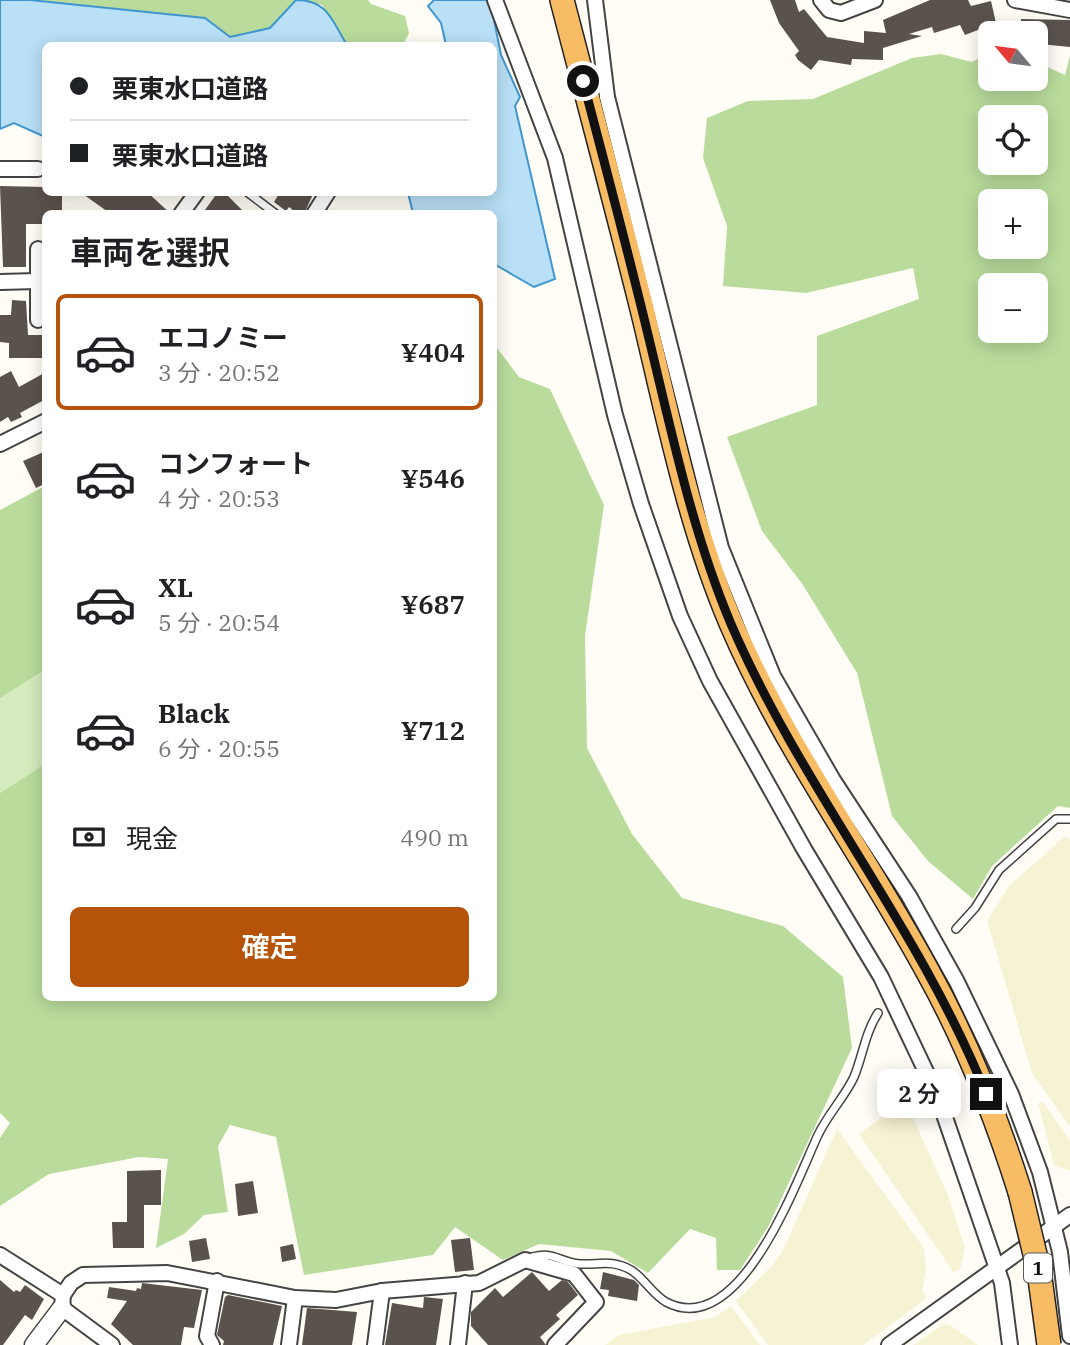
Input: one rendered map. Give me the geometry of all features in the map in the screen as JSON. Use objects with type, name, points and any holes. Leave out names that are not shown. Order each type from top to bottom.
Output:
[{"type":"highway","name":"1","points":[[562,0],[700,540],[731,623],[766,698],[820,796],[928,970],[954,1022],[1002,1133],[1020,1192],[1039,1272],[1049,1345]]},
{"type":"street","points":[[495,0],[555,158],[615,415],[641,504],[680,616],[710,681],[804,849],[881,977],[938,1097],[1002,1283],[1010,1345]]},
{"type":"street","points":[[595,0],[610,110],[721,548],[774,676],[834,780],[909,896],[957,982],[1011,1094],[1040,1171],[1060,1252],[1070,1336]]},
{"type":"street","points":[[821,0],[829,10],[842,13],[875,0]]},
{"type":"street","points":[[1015,0],[1070,10]]},
{"type":"street","points":[[0,169],[37,169]]},
{"type":"street","points":[[38,249],[38,320]]},
{"type":"street","points":[[0,282],[37,281]]},
{"type":"street","points":[[0,444],[42,423]]},
{"type":"street","points":[[889,1345],[1070,1215]]},
{"type":"street","points":[[0,1255],[63,1302],[113,1345]]},
{"type":"street","points":[[34,1345],[63,1302],[71,1283],[83,1275],[167,1273],[295,1298],[336,1300],[382,1291],[480,1283],[525,1260],[573,1273],[596,1302],[555,1345]]},
{"type":"street","points":[[212,1345],[207,1336],[217,1281]]},
{"type":"street","points":[[458,1345],[465,1283]]},
{"type":"street","points":[[375,1345],[382,1291]]},
{"type":"street","points":[[289,1345],[295,1298]]},
{"type":"lane","points":[[252,196],[271,210]]},
{"type":"lane","points":[[956,929],[975,908],[999,870],[1056,819],[1070,819]]},
{"type":"lane","points":[[525,1260],[544,1253],[579,1264],[604,1261],[622,1265],[635,1272],[662,1300],[681,1310],[703,1307],[725,1292],[759,1258],[778,1224],[819,1132],[855,1075],[868,1029],[878,1013]]},
{"type":"shaded area","points":[[1064,837],[1070,839],[1070,1127],[1032,1073],[987,921],[1009,886]]},
{"type":"shaded area","points":[[905,1100],[948,1195],[965,1248],[960,1269],[954,1273],[859,1134]]},
{"type":"shaded area","points":[[1043,1102],[1070,1141],[1070,1171],[1054,1165],[1038,1103]]},
{"type":"shaded area","points":[[837,1129],[924,1248],[926,1269],[922,1291],[927,1298],[863,1345],[768,1345],[736,1301],[772,1266],[784,1248]]},
{"type":"shaded area","points":[[731,1306],[760,1345],[605,1345],[619,1335],[715,1317]]},
{"type":"shaded area","points":[[944,1324],[950,1325],[978,1345],[913,1345]]},
{"type":"green space","points":[[30,0],[296,0],[270,28],[230,37],[205,18]]},
{"type":"green space","points":[[305,0],[368,0],[371,4],[405,16],[409,33],[404,42],[345,42],[322,5]]},
{"type":"green space","points":[[941,54],[972,62],[978,59],[978,91],[1048,91],[1048,67],[1065,75],[1070,55],[1070,808],[1058,806],[992,866],[973,899],[928,861],[892,816],[857,673],[803,585],[762,531],[727,437],[817,405],[817,336],[919,299],[913,268],[806,293],[723,286],[727,226],[703,158],[707,118],[748,101],[813,99],[912,58]]},
{"type":"green space","points":[[497,348],[519,377],[550,389],[604,505],[585,636],[587,748],[632,834],[682,898],[783,926],[843,977],[852,1048],[768,1227],[740,1270],[717,1270],[716,1238],[690,1229],[648,1273],[611,1251],[539,1244],[503,1260],[455,1227],[433,1255],[304,1275],[276,1137],[230,1125],[218,1146],[228,1212],[204,1215],[184,1234],[156,1248],[168,1159],[139,1157],[49,1174],[0,1206],[0,1138],[10,1123],[0,1113],[0,793],[42,766],[42,1001],[497,1001]]},
{"type":"green space","points":[[42,488],[42,672],[0,698],[0,510]]},
{"type":"green space","points":[[42,672],[42,766],[0,793],[0,698]]},
{"type":"water","points":[[0,0],[30,0],[205,18],[230,37],[270,28],[296,0],[307,1],[328,14],[345,42],[42,42],[42,136],[14,123],[0,129]]},
{"type":"water","points":[[434,0],[490,0],[501,55],[520,97],[515,106],[555,279],[534,287],[497,266],[497,210],[412,210],[409,196],[497,196],[497,42],[445,42],[441,23],[428,6]]},
{"type":"building","points":[[770,0],[795,0],[799,12],[804,9],[827,37],[864,43],[864,31],[886,33],[883,20],[930,0],[968,0],[971,6],[991,1],[996,21],[978,21],[978,30],[965,35],[960,25],[934,33],[932,27],[909,34],[922,36],[883,48],[883,60],[852,59],[851,65],[819,60],[811,70],[798,60],[795,55],[799,51],[779,23]]},
{"type":"building","points":[[1070,20],[1070,47],[1048,45],[1048,21],[1021,21]]},
{"type":"building","points":[[0,186],[42,187],[42,196],[62,196],[62,210],[42,210],[42,224],[26,224],[26,267],[3,267]]},
{"type":"building","points":[[86,196],[151,196],[167,210],[105,210]]},
{"type":"building","points":[[215,196],[228,196],[242,210],[205,210]]},
{"type":"building","points":[[278,196],[312,196],[306,210],[293,210],[289,207],[285,210],[274,202]]},
{"type":"building","points":[[12,300],[26,301],[28,335],[42,335],[42,358],[9,358],[9,343],[0,342],[0,315],[11,315]]},
{"type":"building","points":[[11,371],[19,387],[42,374],[42,401],[20,413],[22,417],[11,422],[8,417],[0,422],[0,377]]},
{"type":"building","points":[[42,453],[42,485],[36,488],[23,461]]},
{"type":"building","points":[[161,1170],[161,1205],[144,1205],[144,1248],[113,1248],[112,1222],[127,1222],[127,1171]]},
{"type":"building","points":[[253,1181],[258,1213],[238,1216],[235,1184]]},
{"type":"building","points":[[206,1238],[210,1259],[192,1262],[189,1241]]},
{"type":"building","points":[[470,1238],[474,1270],[455,1272],[451,1240]]},
{"type":"building","points":[[293,1244],[296,1259],[282,1262],[280,1247]]},
{"type":"building","points":[[532,1272],[549,1291],[562,1280],[568,1282],[578,1295],[556,1315],[560,1319],[540,1337],[546,1345],[488,1345],[471,1326],[471,1312],[495,1288],[503,1297]]},
{"type":"building","points":[[603,1272],[634,1280],[639,1285],[637,1301],[608,1296],[609,1290],[600,1289]]},
{"type":"building","points":[[0,1280],[14,1292],[20,1292],[25,1285],[44,1299],[32,1320],[25,1315],[3,1345],[0,1345]]},
{"type":"building","points":[[142,1283],[202,1290],[194,1328],[184,1327],[181,1345],[133,1345],[111,1324],[127,1301],[107,1298],[109,1287],[136,1291],[137,1288],[141,1289]]},
{"type":"building","points":[[228,1295],[282,1306],[273,1345],[223,1345],[224,1341],[217,1335],[225,1297]]},
{"type":"building","points":[[424,1297],[443,1299],[436,1345],[385,1345],[392,1303],[423,1308]]},
{"type":"building","points":[[307,1308],[357,1312],[352,1345],[302,1345]]},
{"type":"route","points":[[583,81],[678,460],[700,540],[731,623],[766,698],[820,796],[928,970],[986,1094]]}]
